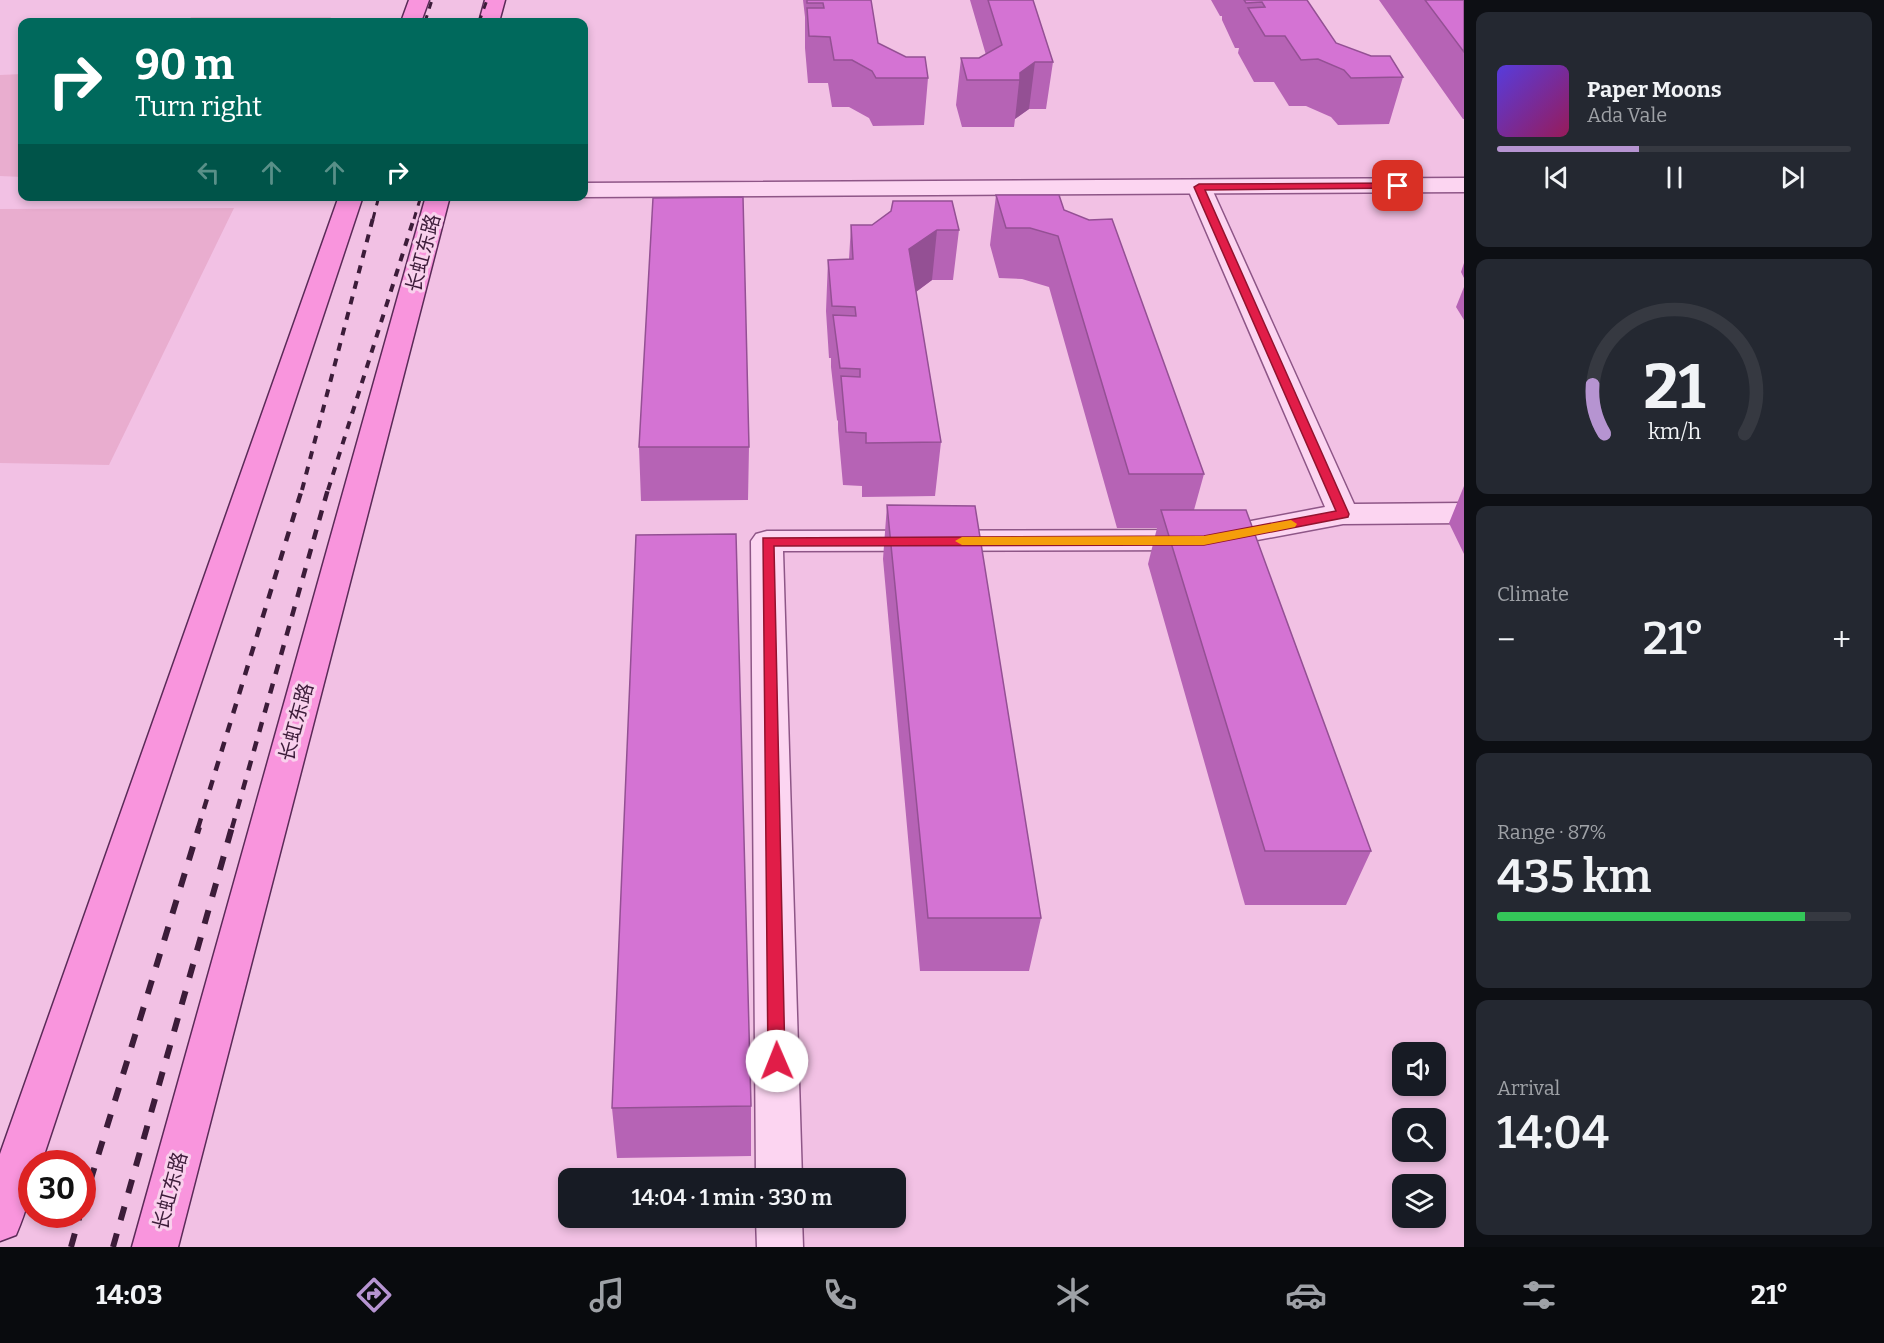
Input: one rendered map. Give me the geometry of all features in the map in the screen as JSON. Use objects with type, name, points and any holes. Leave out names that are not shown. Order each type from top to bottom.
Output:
[{"type":"main road","points":[[412,18],[419,0]]},
{"type":"main road","points":[[490,18],[495,0]]},
{"type":"main road","points":[[0,1219],[349,201]]},
{"type":"main road","name":"长虹东路","points":[[154,1247],[437,201]]},
{"type":"street","points":[[588,190],[1464,185]]},
{"type":"street","points":[[1199,187],[1343,514]]},
{"type":"street","points":[[779,1168],[768,541],[1204,540],[1343,514],[1464,513]]},
{"type":"street","points":[[779,1228],[780,1247]]},
{"type":"shaded area","points":[[191,17],[331,17],[330,18]]},
{"type":"shaded area","points":[[18,74],[18,177],[0,176],[0,75]]},
{"type":"shaded area","points":[[234,208],[109,465],[0,463],[0,209]]},
{"type":"building","points":[[807,0],[871,0],[878,43],[906,57],[925,57],[928,78],[876,78],[872,71],[852,60],[834,60],[830,37],[809,36],[807,8],[824,8],[823,3],[807,3]]},
{"type":"building","points":[[988,0],[1033,0],[1053,62],[1035,62],[1020,73],[1020,80],[967,80],[961,58],[979,58],[1002,45]]},
{"type":"building","points":[[1244,0],[1307,0],[1336,43],[1371,56],[1390,56],[1403,77],[1351,78],[1344,70],[1318,59],[1301,60],[1285,36],[1265,36],[1248,8],[1265,7],[1262,2],[1246,3]]},
{"type":"building","points":[[1425,0],[1464,0],[1464,52]]},
{"type":"building","points":[[996,195],[1059,195],[1064,210],[1089,220],[1112,219],[1204,474],[1129,474],[1058,236],[1030,228],[1006,228]]},
{"type":"building","points":[[743,197],[749,447],[639,447],[653,198]]},
{"type":"building","points":[[893,201],[952,201],[959,230],[937,230],[909,249],[941,442],[866,443],[866,433],[846,432],[841,376],[860,377],[860,369],[840,368],[833,315],[856,316],[855,307],[832,306],[828,260],[853,259],[851,225],[872,225],[891,211]]},
{"type":"building","points":[[887,505],[975,506],[1041,918],[928,918]]},
{"type":"building","points":[[1161,510],[1246,510],[1371,851],[1265,851]]},
{"type":"building","points":[[736,534],[751,1106],[612,1108],[636,535]]},
{"type":"railway","points":[[426,18],[432,0]]},
{"type":"railway","points":[[480,18],[487,0]]},
{"type":"railway","points":[[373,219],[378,201]]},
{"type":"railway","points":[[414,219],[419,201]]},
{"type":"railway","points":[[302,490],[373,218]]},
{"type":"railway","points":[[328,490],[414,218]]},
{"type":"railway","points":[[198,828],[302,489]]},
{"type":"railway","points":[[232,828],[328,489]]},
{"type":"railway","points":[[96,1162],[199,827]]},
{"type":"railway","points":[[113,1247],[232,827]]},
{"type":"railway","points":[[71,1247],[76,1228]]},
{"type":"slow traffic","points":[[962,541],[1204,540],[1291,524]]},
{"type":"route","points":[[777,1061],[768,541],[1204,540],[1343,514],[1199,187],[1398,186]]}]
